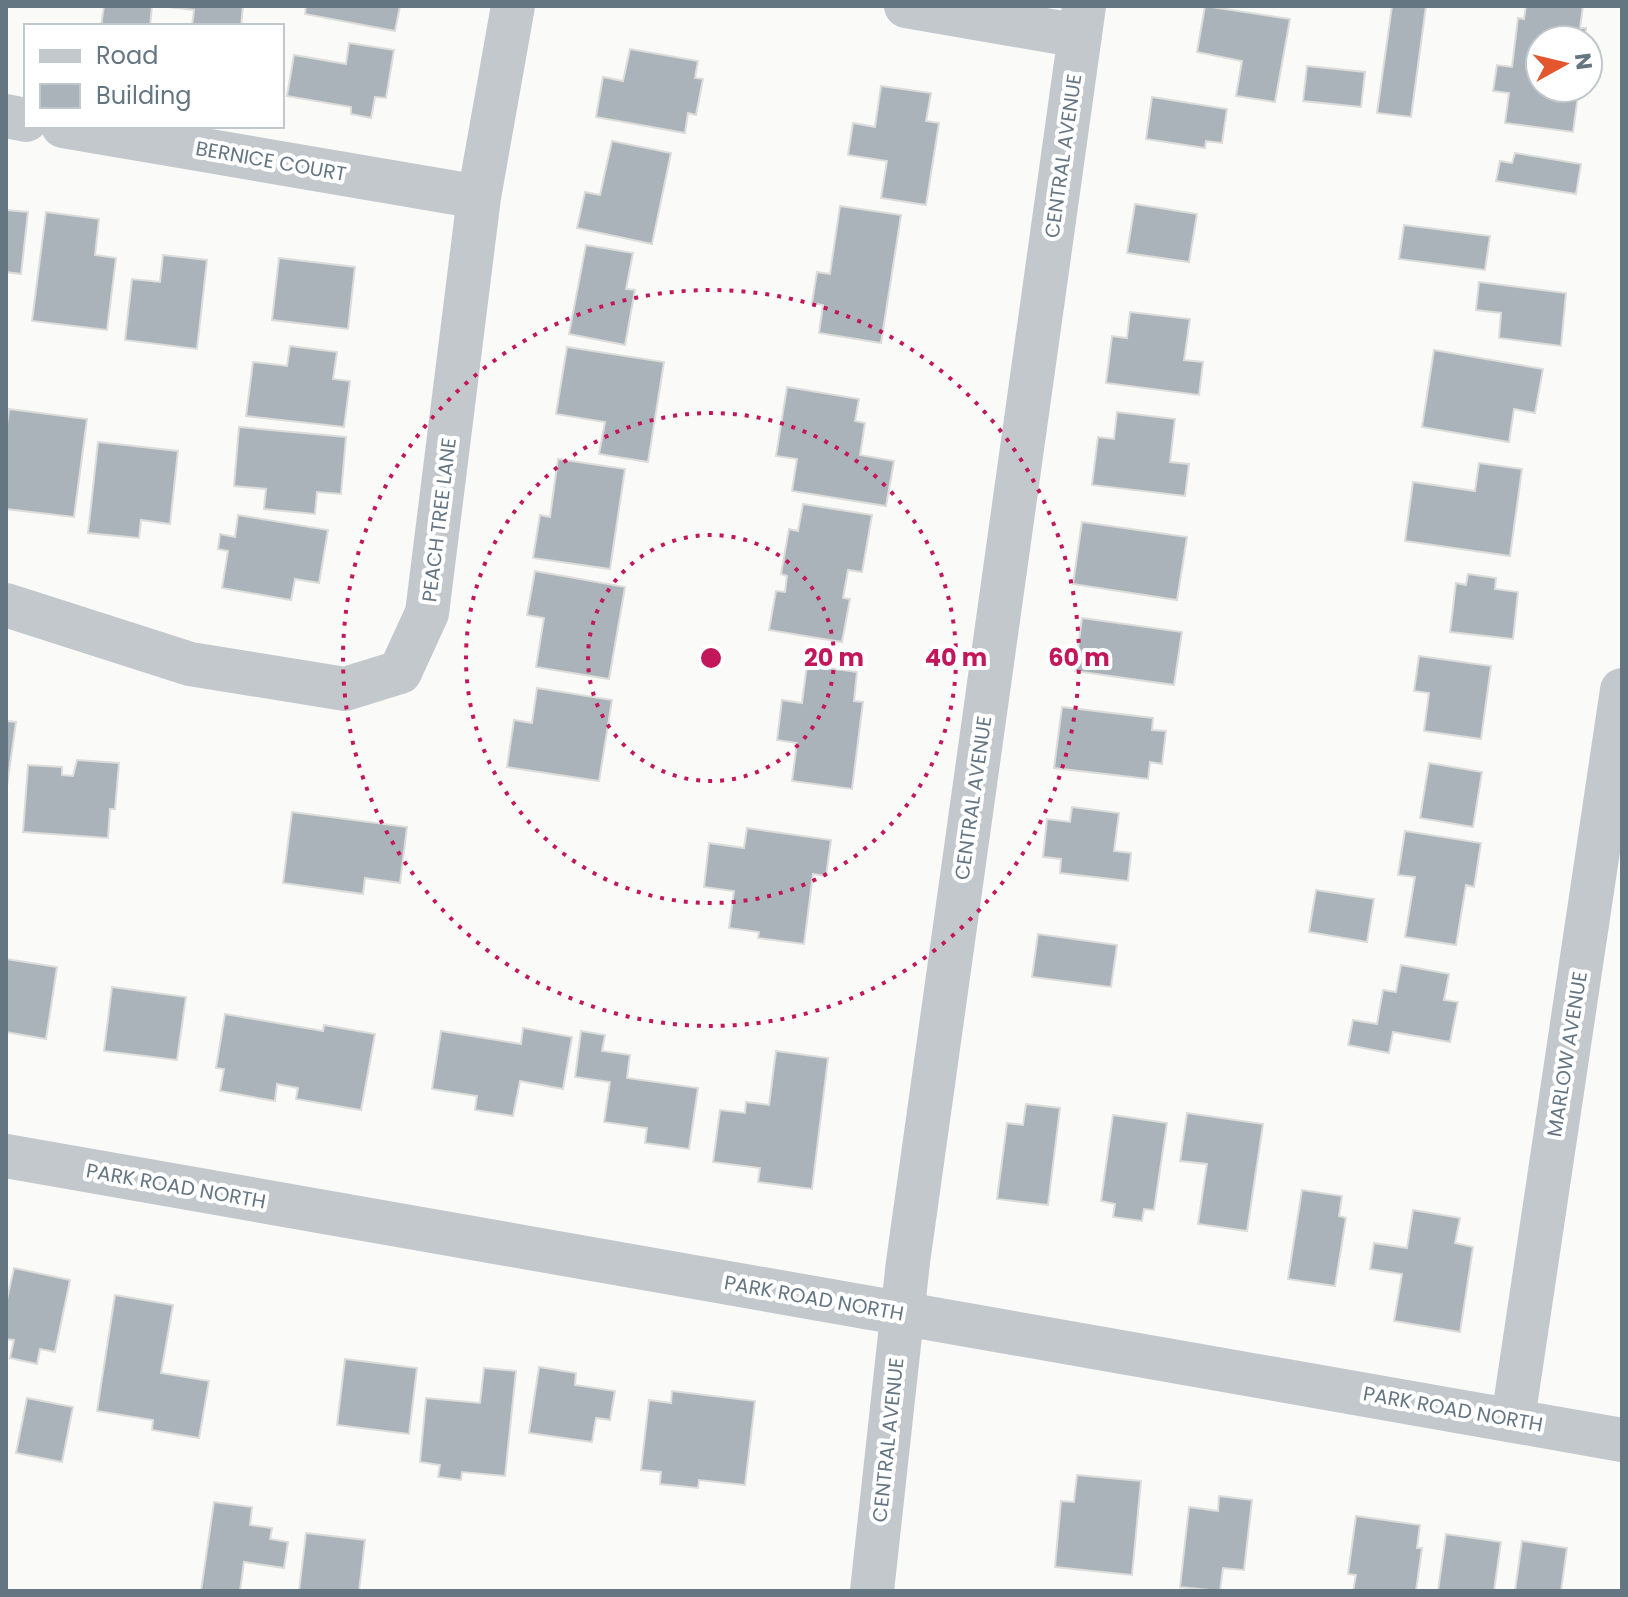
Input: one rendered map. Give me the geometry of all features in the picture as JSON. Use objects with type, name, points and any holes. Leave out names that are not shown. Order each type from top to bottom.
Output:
[{"type":"street","name":"PEACH TREE LANE","points":[[6,605],[190,664],[345,689],[400,672],[427,613],[479,197],[513,6]]},
{"type":"street","points":[[906,6],[1082,21]]},
{"type":"street","name":"CENTRAL AVENUE","points":[[872,1591],[901,1313],[1082,21]]},
{"type":"street","name":"BERNICE COURT","points":[[75,128],[479,197]]},
{"type":"street","name":"MARLOW AVENUE","points":[[1513,1419],[1622,690]]},
{"type":"street","name":"PARK ROAD NORTH","points":[[6,1156],[1622,1440]]},
{"type":"building","points":[[104,6],[152,6],[150,24],[101,24]]},
{"type":"building","points":[[243,6],[241,24],[192,24],[194,10],[168,7]]},
{"type":"building","points":[[306,6],[400,6],[395,31],[305,14]]},
{"type":"building","points":[[1205,6],[1290,19],[1275,102],[1236,96],[1242,61],[1197,52]]},
{"type":"building","points":[[1392,6],[1426,6],[1411,117],[1377,113]]},
{"type":"building","points":[[1526,6],[1583,6],[1581,24],[1524,24],[1524,104],[1577,104],[1573,132],[1505,123],[1509,93],[1493,91],[1497,65],[1512,67],[1518,18],[1524,19]]},
{"type":"building","points":[[349,43],[394,50],[386,98],[375,97],[371,118],[351,114],[351,107],[287,96],[294,55],[346,64]]},
{"type":"building","points":[[630,49],[698,61],[695,78],[703,79],[696,115],[688,113],[685,133],[596,117],[603,77],[623,81]]},
{"type":"building","points":[[1307,66],[1365,72],[1361,107],[1303,101]]},
{"type":"building","points":[[881,86],[931,93],[926,121],[939,123],[926,205],[881,198],[887,161],[848,155],[853,123],[875,127]]},
{"type":"building","points":[[1152,97],[1227,109],[1222,143],[1206,141],[1205,148],[1146,139]]},
{"type":"building","points":[[612,141],[671,153],[652,244],[577,228],[585,192],[600,195]]},
{"type":"building","points":[[1515,153],[1581,164],[1576,194],[1496,181],[1500,161],[1512,163]]},
{"type":"building","points":[[1135,204],[1197,214],[1189,262],[1127,253]]},
{"type":"building","points":[[840,206],[901,215],[881,343],[819,333],[823,305],[812,303],[817,272],[830,274]]},
{"type":"building","points":[[6,210],[28,212],[21,274],[6,272]]},
{"type":"building","points":[[46,212],[99,219],[95,255],[116,258],[107,330],[32,321]]},
{"type":"building","points":[[1404,225],[1490,236],[1485,270],[1399,259]]},
{"type":"building","points":[[586,245],[633,253],[626,289],[635,290],[625,345],[569,334]]},
{"type":"building","points":[[163,255],[207,260],[197,349],[125,340],[132,279],[160,282]]},
{"type":"building","points":[[279,258],[355,267],[348,329],[272,320]]},
{"type":"building","points":[[1479,282],[1566,293],[1561,346],[1499,338],[1501,313],[1476,310]]},
{"type":"building","points":[[1130,312],[1190,319],[1184,360],[1203,362],[1199,395],[1106,383],[1112,336],[1127,338]]},
{"type":"building","points":[[290,346],[337,352],[333,379],[350,381],[344,427],[246,416],[253,362],[287,366]]},
{"type":"building","points":[[567,347],[664,362],[648,462],[599,454],[605,422],[556,414]]},
{"type":"building","points":[[1434,350],[1543,369],[1535,413],[1514,409],[1509,442],[1422,427]]},
{"type":"building","points":[[787,387],[859,399],[855,421],[865,423],[860,455],[894,461],[886,506],[792,491],[797,459],[776,456]]},
{"type":"building","points":[[9,409],[87,419],[74,517],[6,509]]},
{"type":"building","points":[[1117,412],[1175,419],[1170,462],[1189,464],[1185,496],[1092,485],[1098,437],[1114,439]]},
{"type":"building","points":[[239,427],[346,437],[341,494],[317,492],[315,514],[264,509],[266,489],[234,486]]},
{"type":"building","points":[[98,442],[178,451],[170,524],[141,520],[139,538],[88,533]]},
{"type":"building","points":[[558,459],[625,469],[610,569],[533,558],[540,515],[550,517]]},
{"type":"building","points":[[1479,463],[1522,469],[1510,556],[1405,541],[1413,482],[1475,491]]},
{"type":"building","points":[[803,504],[872,515],[862,572],[848,570],[843,598],[850,599],[842,642],[769,630],[776,591],[785,592],[787,576],[781,574],[789,529],[798,531]]},
{"type":"building","points":[[238,515],[328,530],[319,583],[295,579],[291,600],[222,588],[228,551],[218,549],[220,534],[235,537]]},
{"type":"building","points":[[1082,522],[1187,537],[1177,600],[1073,584]]},
{"type":"building","points":[[535,571],[625,587],[609,679],[536,667],[544,618],[527,615]]},
{"type":"building","points":[[1468,574],[1496,578],[1495,589],[1518,592],[1513,639],[1450,632],[1456,583],[1466,585]]},
{"type":"building","points":[[1082,618],[1182,632],[1174,685],[1075,671]]},
{"type":"building","points":[[1419,656],[1491,666],[1481,739],[1424,731],[1429,693],[1414,691]]},
{"type":"building","points":[[807,665],[857,672],[854,701],[863,702],[852,789],[792,781],[797,743],[777,740],[782,700],[802,703]]},
{"type":"building","points":[[537,688],[612,700],[599,781],[507,767],[514,720],[532,723]]},
{"type":"building","points":[[1062,707],[1153,718],[1152,730],[1166,731],[1162,764],[1150,762],[1148,779],[1054,768]]},
{"type":"building","points":[[6,721],[16,722],[7,786],[6,786]]},
{"type":"building","points":[[77,760],[119,763],[115,809],[110,809],[108,838],[23,832],[28,765],[62,767],[62,775],[73,776]]},
{"type":"building","points":[[1429,763],[1482,772],[1473,827],[1420,818]]},
{"type":"building","points":[[1072,807],[1119,813],[1114,851],[1131,853],[1128,881],[1060,873],[1061,859],[1043,857],[1047,819],[1070,822]]},
{"type":"building","points":[[292,812],[407,827],[400,883],[365,878],[363,894],[283,883]]},
{"type":"building","points":[[747,828],[831,840],[826,876],[813,874],[804,944],[758,938],[759,932],[729,928],[734,891],[704,887],[709,843],[744,848]]},
{"type":"building","points":[[1405,831],[1481,843],[1474,887],[1466,885],[1456,945],[1405,937],[1415,877],[1398,875]]},
{"type":"building","points":[[1316,890],[1374,899],[1367,942],[1309,932]]},
{"type":"building","points":[[1038,934],[1117,945],[1111,987],[1032,977]]},
{"type":"building","points":[[6,959],[57,967],[46,1039],[6,1032]]},
{"type":"building","points":[[1401,965],[1449,974],[1444,1000],[1458,1002],[1450,1042],[1393,1032],[1389,1053],[1348,1045],[1353,1020],[1377,1024],[1383,990],[1396,992]]},
{"type":"building","points":[[112,987],[186,997],[177,1060],[104,1051]]},
{"type":"building","points":[[225,1014],[323,1031],[324,1025],[375,1034],[361,1110],[296,1099],[298,1088],[277,1084],[275,1101],[220,1091],[224,1069],[216,1068]]},
{"type":"building","points":[[523,1028],[572,1037],[563,1089],[520,1081],[513,1116],[475,1110],[477,1096],[432,1089],[441,1031],[521,1044]]},
{"type":"building","points":[[581,1031],[605,1035],[602,1051],[630,1055],[627,1078],[698,1088],[689,1149],[645,1143],[647,1128],[604,1122],[610,1082],[575,1077]]},
{"type":"building","points":[[776,1051],[828,1058],[812,1189],[758,1182],[760,1168],[713,1162],[720,1110],[745,1113],[746,1102],[769,1105]]},
{"type":"building","points":[[1026,1104],[1060,1108],[1048,1205],[997,1199],[1007,1123],[1023,1125]]},
{"type":"building","points":[[1187,1113],[1263,1124],[1247,1231],[1198,1224],[1207,1164],[1180,1161]]},
{"type":"building","points":[[1113,1115],[1167,1123],[1154,1210],[1144,1209],[1142,1221],[1113,1217],[1115,1204],[1101,1201]]},
{"type":"building","points":[[1302,1190],[1342,1196],[1339,1216],[1346,1218],[1335,1286],[1288,1279]]},
{"type":"building","points":[[1413,1210],[1460,1218],[1455,1243],[1473,1247],[1460,1332],[1394,1321],[1402,1274],[1370,1269],[1374,1243],[1407,1248]]},
{"type":"building","points":[[14,1268],[70,1280],[55,1352],[40,1349],[37,1364],[10,1358],[14,1340],[6,1339],[6,1304]]},
{"type":"building","points":[[115,1295],[173,1305],[161,1373],[209,1381],[199,1438],[152,1430],[153,1420],[97,1411]]},
{"type":"building","points":[[345,1359],[417,1368],[409,1434],[337,1425]]},
{"type":"building","points":[[539,1367],[576,1373],[575,1385],[615,1391],[610,1420],[596,1418],[592,1442],[529,1433]]},
{"type":"building","points":[[484,1368],[516,1371],[505,1476],[462,1472],[461,1480],[438,1477],[440,1465],[420,1462],[426,1398],[480,1403]]},
{"type":"building","points":[[672,1391],[755,1401],[745,1485],[699,1480],[698,1488],[660,1484],[661,1472],[641,1470],[649,1400],[671,1403]]},
{"type":"building","points":[[27,1398],[73,1407],[62,1462],[16,1453]]},
{"type":"building","points":[[1077,1475],[1141,1481],[1132,1575],[1055,1567],[1061,1501],[1074,1502]]},
{"type":"building","points":[[1219,1496],[1252,1500],[1244,1570],[1223,1568],[1220,1591],[1180,1587],[1189,1507],[1218,1511]]},
{"type":"building","points":[[214,1502],[252,1507],[250,1525],[272,1528],[270,1539],[288,1542],[284,1568],[244,1562],[240,1591],[201,1591]]},
{"type":"building","points":[[1356,1516],[1420,1525],[1417,1548],[1422,1548],[1416,1591],[1353,1591],[1356,1575],[1348,1574]]},
{"type":"building","points":[[306,1533],[365,1540],[359,1591],[299,1591]]},
{"type":"building","points":[[1446,1534],[1501,1542],[1494,1591],[1438,1591]]},
{"type":"building","points":[[1522,1541],[1567,1548],[1561,1591],[1515,1591]]}]
